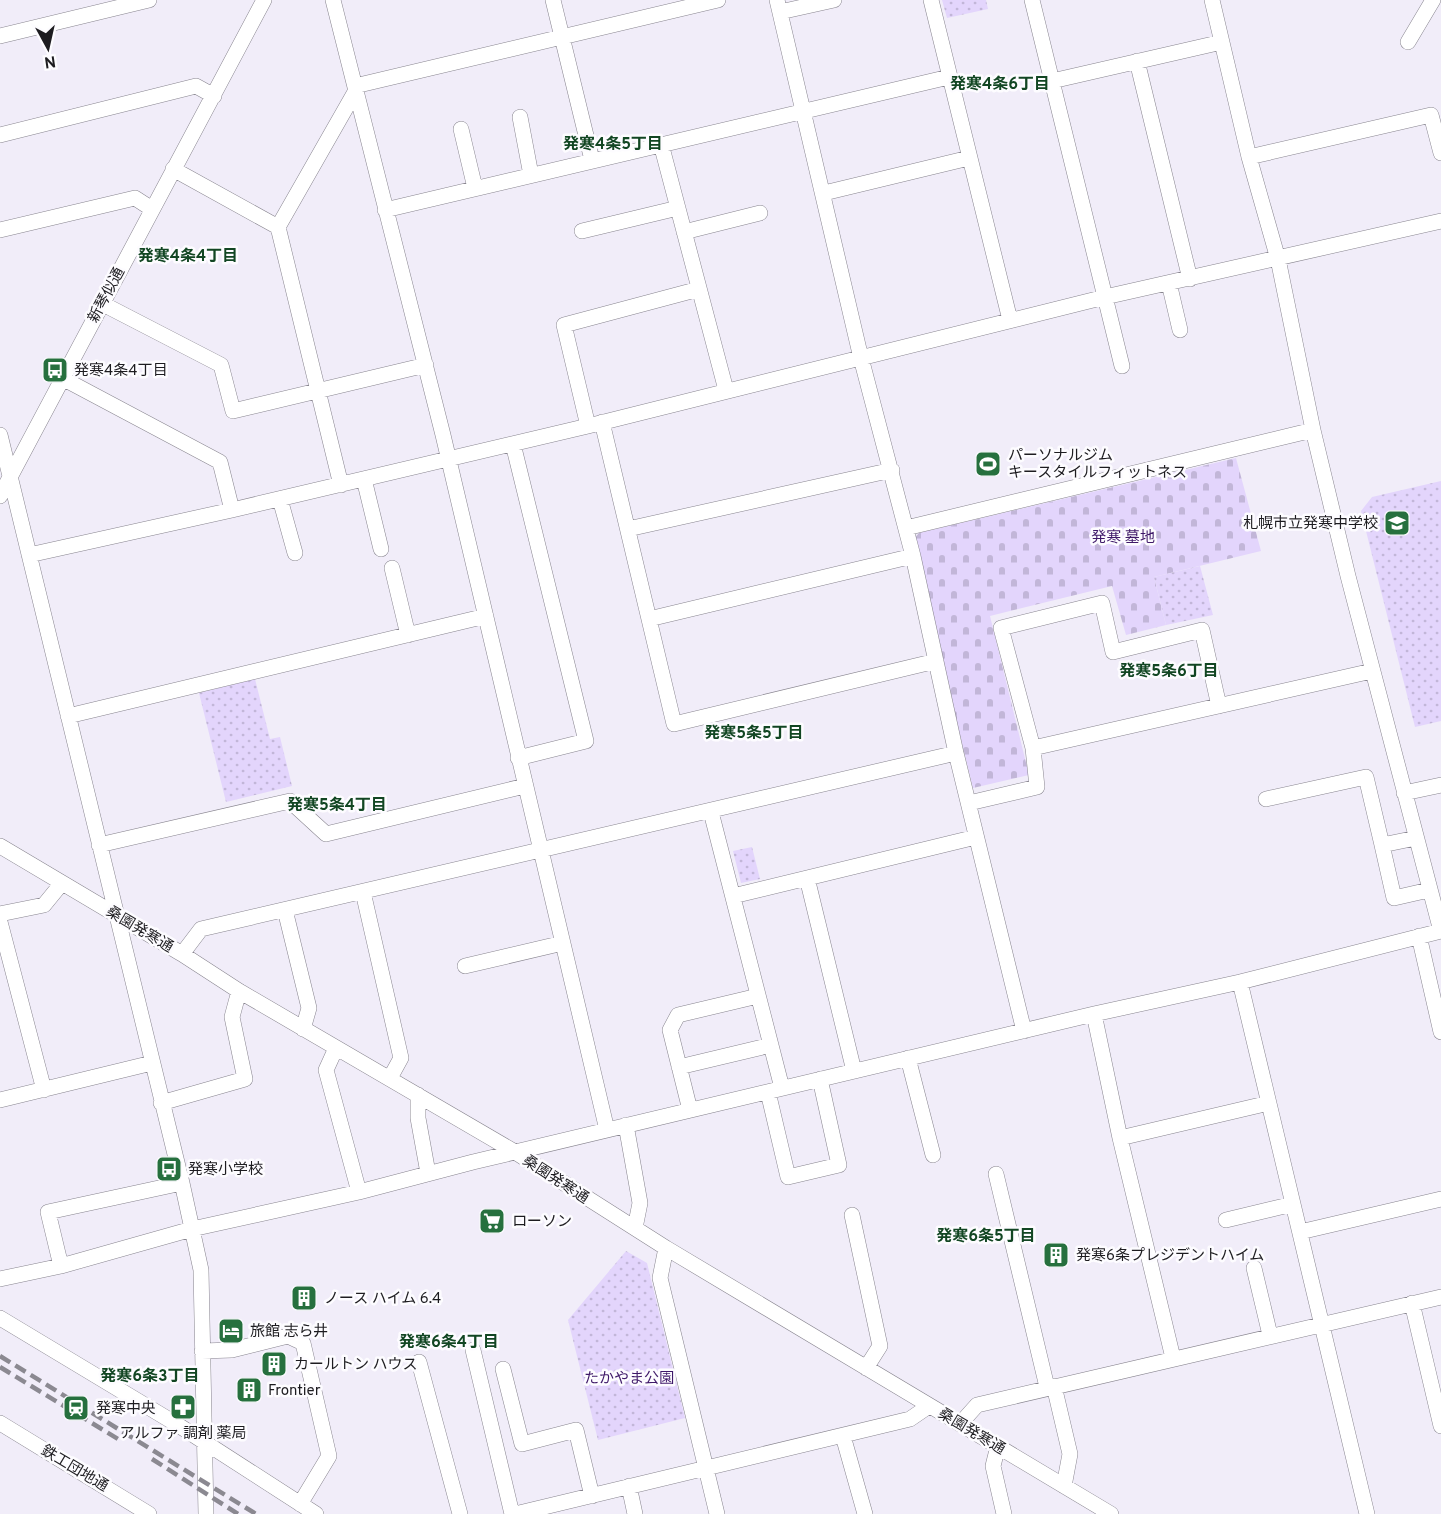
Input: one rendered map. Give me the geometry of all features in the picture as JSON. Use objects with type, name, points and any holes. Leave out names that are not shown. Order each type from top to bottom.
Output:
[{"type":"street","points":[[0,36],[105,5],[149,0]]},
{"type":"street","name":"新琴似通","points":[[0,496],[264,0]]},
{"type":"street","points":[[333,0],[449,459],[607,1130]]},
{"type":"street","points":[[554,0],[592,160]]},
{"type":"street","points":[[341,485],[278,227],[359,85],[718,0]]},
{"type":"street","points":[[834,0],[778,6],[824,193],[861,358],[913,556],[956,753],[1024,1031]]},
{"type":"street","points":[[931,0],[1010,320]]},
{"type":"street","points":[[1032,0],[1122,366]]},
{"type":"street","points":[[0,1279],[61,1266],[192,1229],[359,1192],[626,1125],[1094,1014],[1240,982],[1441,931],[1372,671],[1313,430],[1278,259],[1249,157],[1212,0]]},
{"type":"street","points":[[1408,42],[1433,0]]},
{"type":"street","points":[[1052,81],[1222,42]]},
{"type":"street","points":[[1137,61],[1190,279]]},
{"type":"street","points":[[386,210],[949,77]]},
{"type":"street","points":[[0,135],[196,86],[214,96]]},
{"type":"street","points":[[1249,157],[1431,115],[1441,153]]},
{"type":"street","points":[[520,117],[531,175]]},
{"type":"street","points":[[461,129],[475,188]]},
{"type":"street","points":[[661,144],[726,390]]},
{"type":"street","points":[[824,193],[969,158]]},
{"type":"street","points":[[173,169],[278,227]]},
{"type":"street","points":[[0,230],[135,198],[152,209]]},
{"type":"street","points":[[582,231],[678,208]]},
{"type":"street","points":[[684,232],[760,213]]},
{"type":"street","points":[[29,555],[341,485],[1105,297],[1441,221]]},
{"type":"street","points":[[1168,283],[1180,330]]},
{"type":"street","points":[[699,289],[564,325],[628,529],[674,724],[936,661]]},
{"type":"street","points":[[101,303],[221,365],[233,411],[426,365]]},
{"type":"street","points":[[62,378],[220,462],[232,510]]},
{"type":"street","points":[[906,528],[1313,430]]},
{"type":"street","points":[[0,435],[182,1183],[201,1270],[206,1514]]},
{"type":"street","points":[[513,444],[586,741],[518,758]]},
{"type":"street","points":[[628,529],[892,470]]},
{"type":"street","points":[[364,479],[381,549]]},
{"type":"street","points":[[280,499],[295,553]]},
{"type":"street","points":[[649,619],[913,556]]},
{"type":"street","points":[[392,568],[408,635]]},
{"type":"street","points":[[969,803],[1037,787],[1033,748],[1001,628],[1102,603],[1113,652],[1202,630],[1219,706]]},
{"type":"street","points":[[68,716],[486,616]]},
{"type":"street","points":[[1033,748],[1372,671]]},
{"type":"street","points":[[182,954],[201,929],[540,849],[711,812],[956,753]]},
{"type":"street","points":[[1266,799],[1366,777],[1394,898],[1429,890]]},
{"type":"street","points":[[1404,793],[1441,785]]},
{"type":"street","points":[[99,845],[290,801],[326,834],[525,786]]},
{"type":"street","points":[[711,812],[771,1045],[788,1177],[839,1165],[820,1079]]},
{"type":"street","points":[[733,896],[976,837]]},
{"type":"street","points":[[1382,845],[1416,838]]},
{"type":"street","name":"桑園発寒通","points":[[0,846],[182,954],[239,991],[515,1152],[666,1248],[1111,1514]]},
{"type":"street","points":[[807,878],[854,1071]]},
{"type":"street","points":[[0,914],[44,905],[62,883]]},
{"type":"street","points":[[363,892],[401,1058],[390,1078]]},
{"type":"street","points":[[285,910],[309,1008],[303,1029]]},
{"type":"street","points":[[0,922],[44,1090]]},
{"type":"street","points":[[1419,936],[1441,1032]]},
{"type":"street","points":[[465,966],[563,943]]},
{"type":"street","points":[[1240,982],[1367,1514]]},
{"type":"street","points":[[162,1104],[245,1079],[232,1017],[239,991]]},
{"type":"street","points":[[690,1110],[670,1030],[678,1015],[758,996]]},
{"type":"street","points":[[1094,1014],[1120,1138],[1173,1358]]},
{"type":"street","points":[[679,1067],[771,1045]]},
{"type":"street","points":[[336,1048],[326,1070],[359,1192]]},
{"type":"street","points":[[908,1058],[933,1155]]},
{"type":"street","points":[[0,1100],[152,1063]]},
{"type":"street","points":[[418,1095],[418,1118],[428,1173]]},
{"type":"street","points":[[1120,1138],[1269,1103]]},
{"type":"street","points":[[626,1125],[640,1203],[635,1228]]},
{"type":"street","points":[[996,1174],[1070,1454],[1064,1486]]},
{"type":"street","points":[[61,1266],[48,1212],[182,1183]]},
{"type":"street","points":[[1300,1232],[1441,1199]]},
{"type":"street","points":[[1226,1220],[1293,1204]]},
{"type":"street","points":[[852,1215],[880,1346],[866,1368]]},
{"type":"street","points":[[666,1248],[660,1278],[717,1514]]},
{"type":"street","points":[[1254,1268],[1270,1335]]},
{"type":"street","points":[[960,1424],[977,1404],[1441,1296]]},
{"type":"street","points":[[1413,1303],[1441,1426]]},
{"type":"street","points":[[0,1318],[205,1442],[316,1514]]},
{"type":"street","points":[[202,1352],[232,1350],[288,1336],[303,1343],[329,1456],[300,1504]]},
{"type":"street","points":[[473,1350],[514,1514],[910,1419],[930,1406]]},
{"type":"street","points":[[419,1362],[460,1514]]},
{"type":"street","points":[[503,1369],[522,1444],[576,1430],[592,1497]]},
{"type":"street","name":"鉄工団地通","points":[[0,1423],[149,1514]]},
{"type":"street","points":[[843,1436],[865,1514]]},
{"type":"street","points":[[998,1446],[993,1466],[1004,1514]]},
{"type":"street","points":[[629,1486],[635,1514]]},
{"type":"green space","points":[[942,0],[986,0],[988,9],[947,18]]},
{"type":"green space","name":"発寒 墓地","points":[[1236,458],[1261,551],[1154,577],[1166,625],[1126,635],[1112,586],[990,616],[1029,775],[973,788],[912,541],[919,533]]},
{"type":"green space","points":[[1441,481],[1441,721],[1415,727],[1361,511],[1372,497]]},
{"type":"green space","points":[[1200,566],[1213,615],[1166,625],[1154,577]]},
{"type":"green space","points":[[255,679],[270,739],[280,737],[292,786],[226,802],[199,693]]},
{"type":"green space","points":[[752,847],[760,879],[741,883],[733,851]]},
{"type":"green space","name":"たかやま公園","points":[[626,1251],[647,1263],[685,1418],[598,1440],[568,1320]]},
{"type":"railway","points":[[0,1356],[256,1514]]},
{"type":"railway","points":[[0,1367],[118,1439]]},
{"type":"railway","points":[[152,1459],[238,1514]]},
{"type":"place","name":"発寒4条4丁目","points":[[55,370]]},
{"type":"place","name":"パーソナルジム キースタイルフィットネス","points":[[988,464]]},
{"type":"place","name":"札幌市立発寒中学校","points":[[1397,523]]},
{"type":"place","name":"発寒小学校","points":[[169,1169]]},
{"type":"place","name":"ローソン","points":[[492,1221]]},
{"type":"place","name":"発寒6条プレジデントハイム","points":[[1056,1255]]},
{"type":"place","name":"ノース ハイム 6.4","points":[[304,1298]]},
{"type":"place","name":"旅館 志ら井","points":[[231,1331]]},
{"type":"place","name":"カールトン ハウス","points":[[274,1364]]},
{"type":"place","name":"Frontier","points":[[249,1390]]},
{"type":"place","name":"アルファ 調剤 薬局","points":[[183,1407]]},
{"type":"place","name":"発寒中央","points":[[76,1408]]},
{"type":"district","name":"発寒4条6丁目","points":[[1000,83]]},
{"type":"district","name":"発寒4条5丁目","points":[[613,143]]},
{"type":"district","name":"発寒4条4丁目","points":[[188,255]]},
{"type":"district","name":"発寒5条6丁目","points":[[1169,670]]},
{"type":"district","name":"発寒5条5丁目","points":[[754,732]]},
{"type":"district","name":"発寒5条4丁目","points":[[337,804]]},
{"type":"district","name":"発寒6条5丁目","points":[[986,1235]]},
{"type":"district","name":"発寒6条4丁目","points":[[449,1341]]},
{"type":"district","name":"発寒6条3丁目","points":[[150,1375]]}]
